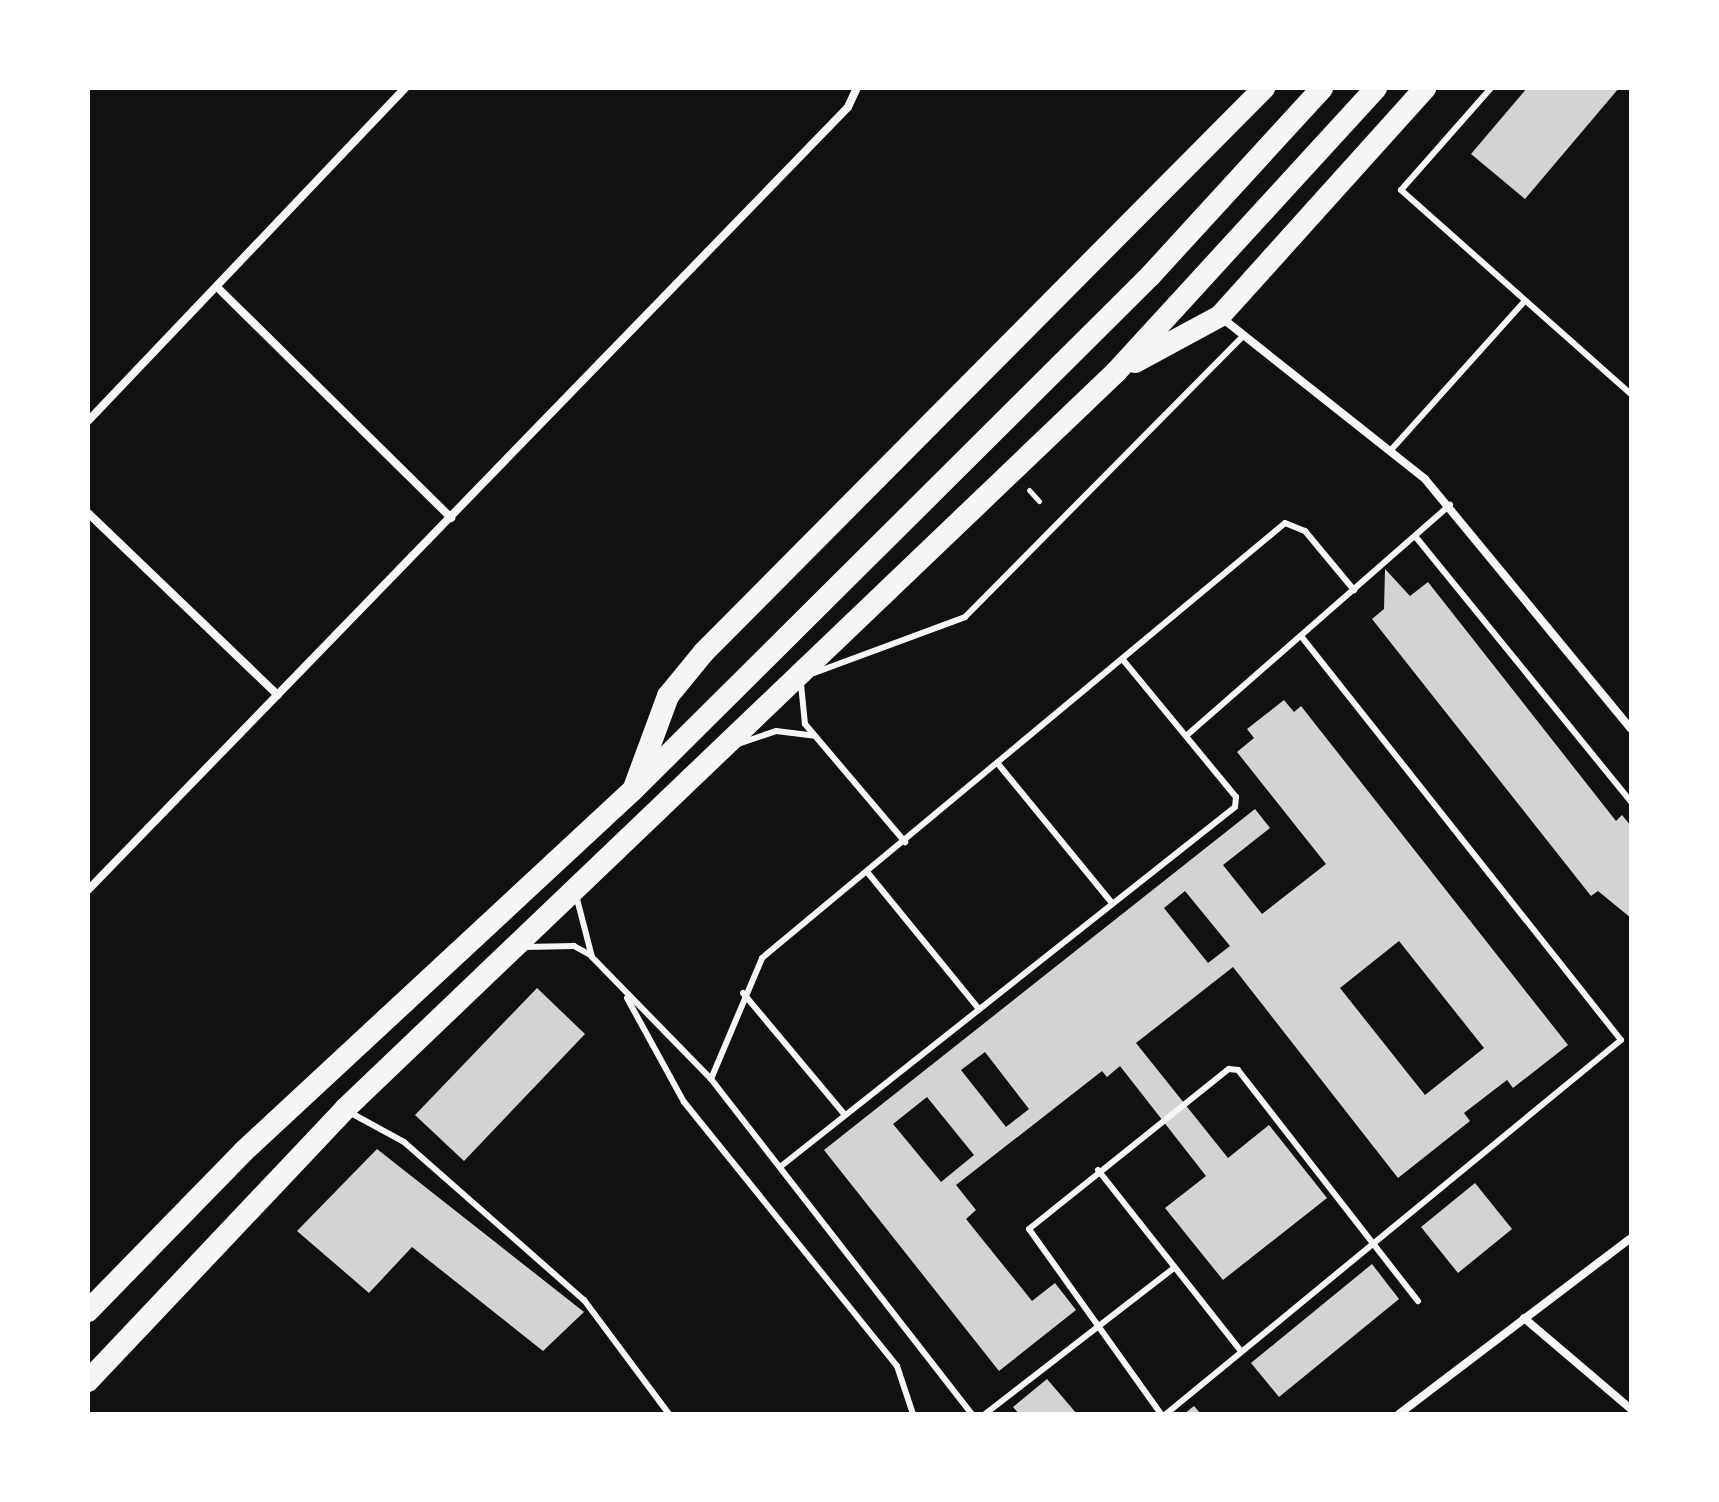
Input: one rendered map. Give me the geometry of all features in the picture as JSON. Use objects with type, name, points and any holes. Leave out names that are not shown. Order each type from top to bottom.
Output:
[{"type":"highway","points":[[633,790],[644,743],[668,696],[704,652],[1264,88]]},
{"type":"highway","points":[[88,1311],[244,1151],[633,790],[1150,276],[1322,88]]},
{"type":"highway","points":[[88,1381],[345,1109],[733,746],[1116,372],[1376,88]]},
{"type":"highway","points":[[1116,372],[1220,316],[1425,88]]},
{"type":"street","points":[[88,421],[405,88]]},
{"type":"street","points":[[88,890],[848,107],[857,88]]},
{"type":"street","points":[[217,287],[451,518]]},
{"type":"street","points":[[1220,316],[1391,450],[1450,505],[1631,729]]},
{"type":"street","points":[[88,513],[278,695]]},
{"type":"street","points":[[1399,1414],[1631,1238]]},
{"type":"street","points":[[1524,1318],[1631,1409]]},
{"type":"lane","points":[[1491,88],[1401,190],[1631,394]]},
{"type":"lane","points":[[1391,450],[1524,302]]},
{"type":"lane","points":[[905,842],[815,736],[800,709],[803,677],[965,617],[1244,335]]},
{"type":"lane","points":[[1186,736],[1450,505]]},
{"type":"lane","points":[[711,1079],[743,993],[762,958],[999,765],[1285,523],[1305,531],[1354,590]]},
{"type":"lane","points":[[1415,536],[1631,802]]},
{"type":"lane","points":[[1301,636],[1621,1040]]},
{"type":"lane","points":[[780,1167],[1238,802],[1124,661]]},
{"type":"lane","points":[[733,746],[776,731],[815,736]]},
{"type":"lane","points":[[999,765],[1112,903]]},
{"type":"lane","points":[[868,873],[979,1009]]},
{"type":"lane","points":[[595,874],[575,906],[592,957],[711,1079],[972,1414]]},
{"type":"lane","points":[[513,949],[543,942],[592,957]]},
{"type":"lane","points":[[743,993],[845,1115]]},
{"type":"lane","points":[[626,994],[684,1102],[897,1366],[913,1414]]},
{"type":"lane","points":[[1418,1301],[1374,1246],[1238,1070],[1229,1069],[1098,1170],[1029,1229],[1096,1326],[1164,1414],[1374,1246],[1631,1033]]},
{"type":"lane","points":[[345,1109],[404,1142],[584,1300],[669,1414]]},
{"type":"lane","points":[[1098,1170],[1241,1351]]},
{"type":"lane","points":[[985,1414],[1174,1268]]},
{"type":"building","points":[[1527,88],[1619,88],[1525,199],[1471,154]]},
{"type":"building","points":[[1385,569],[1410,596],[1428,582],[1616,821],[1622,815],[1631,826],[1631,918],[1598,891],[1591,896],[1372,619],[1384,609]]},
{"type":"building","points":[[1284,700],[1294,712],[1301,706],[1568,1045],[1513,1088],[1507,1080],[1464,1113],[1470,1121],[1398,1178],[1233,967],[1136,1043],[1228,1158],[1269,1125],[1327,1198],[1223,1280],[1165,1208],[1206,1176],[1120,1066],[1107,1077],[1102,1071],[956,1185],[976,1210],[966,1219],[1032,1301],[1055,1283],[1076,1310],[999,1371],[824,1150],[1255,809],[1270,828],[1223,865],[1262,914],[1326,864],[1237,752],[1254,738],[1247,729]],"holes":[[[1185,891],[1230,946],[1208,963],[1164,908]],[[1399,941],[1484,1048],[1425,1095],[1340,988]],[[985,1052],[1029,1109],[1006,1127],[961,1070]],[[927,1097],[974,1155],[941,1182],[893,1124]]]},
{"type":"building","points":[[537,988],[585,1034],[464,1161],[415,1115]]},
{"type":"building","points":[[377,1149],[584,1312],[543,1351],[412,1247],[369,1293],[297,1231]]},
{"type":"building","points":[[1475,1183],[1512,1229],[1458,1273],[1421,1227]]},
{"type":"building","points":[[1372,1264],[1399,1299],[1279,1397],[1251,1363]]},
{"type":"building","points":[[1047,1379],[1077,1414],[1019,1414],[1013,1407]]},
{"type":"building","points":[[1194,1406],[1201,1414],[1184,1414]]}]
